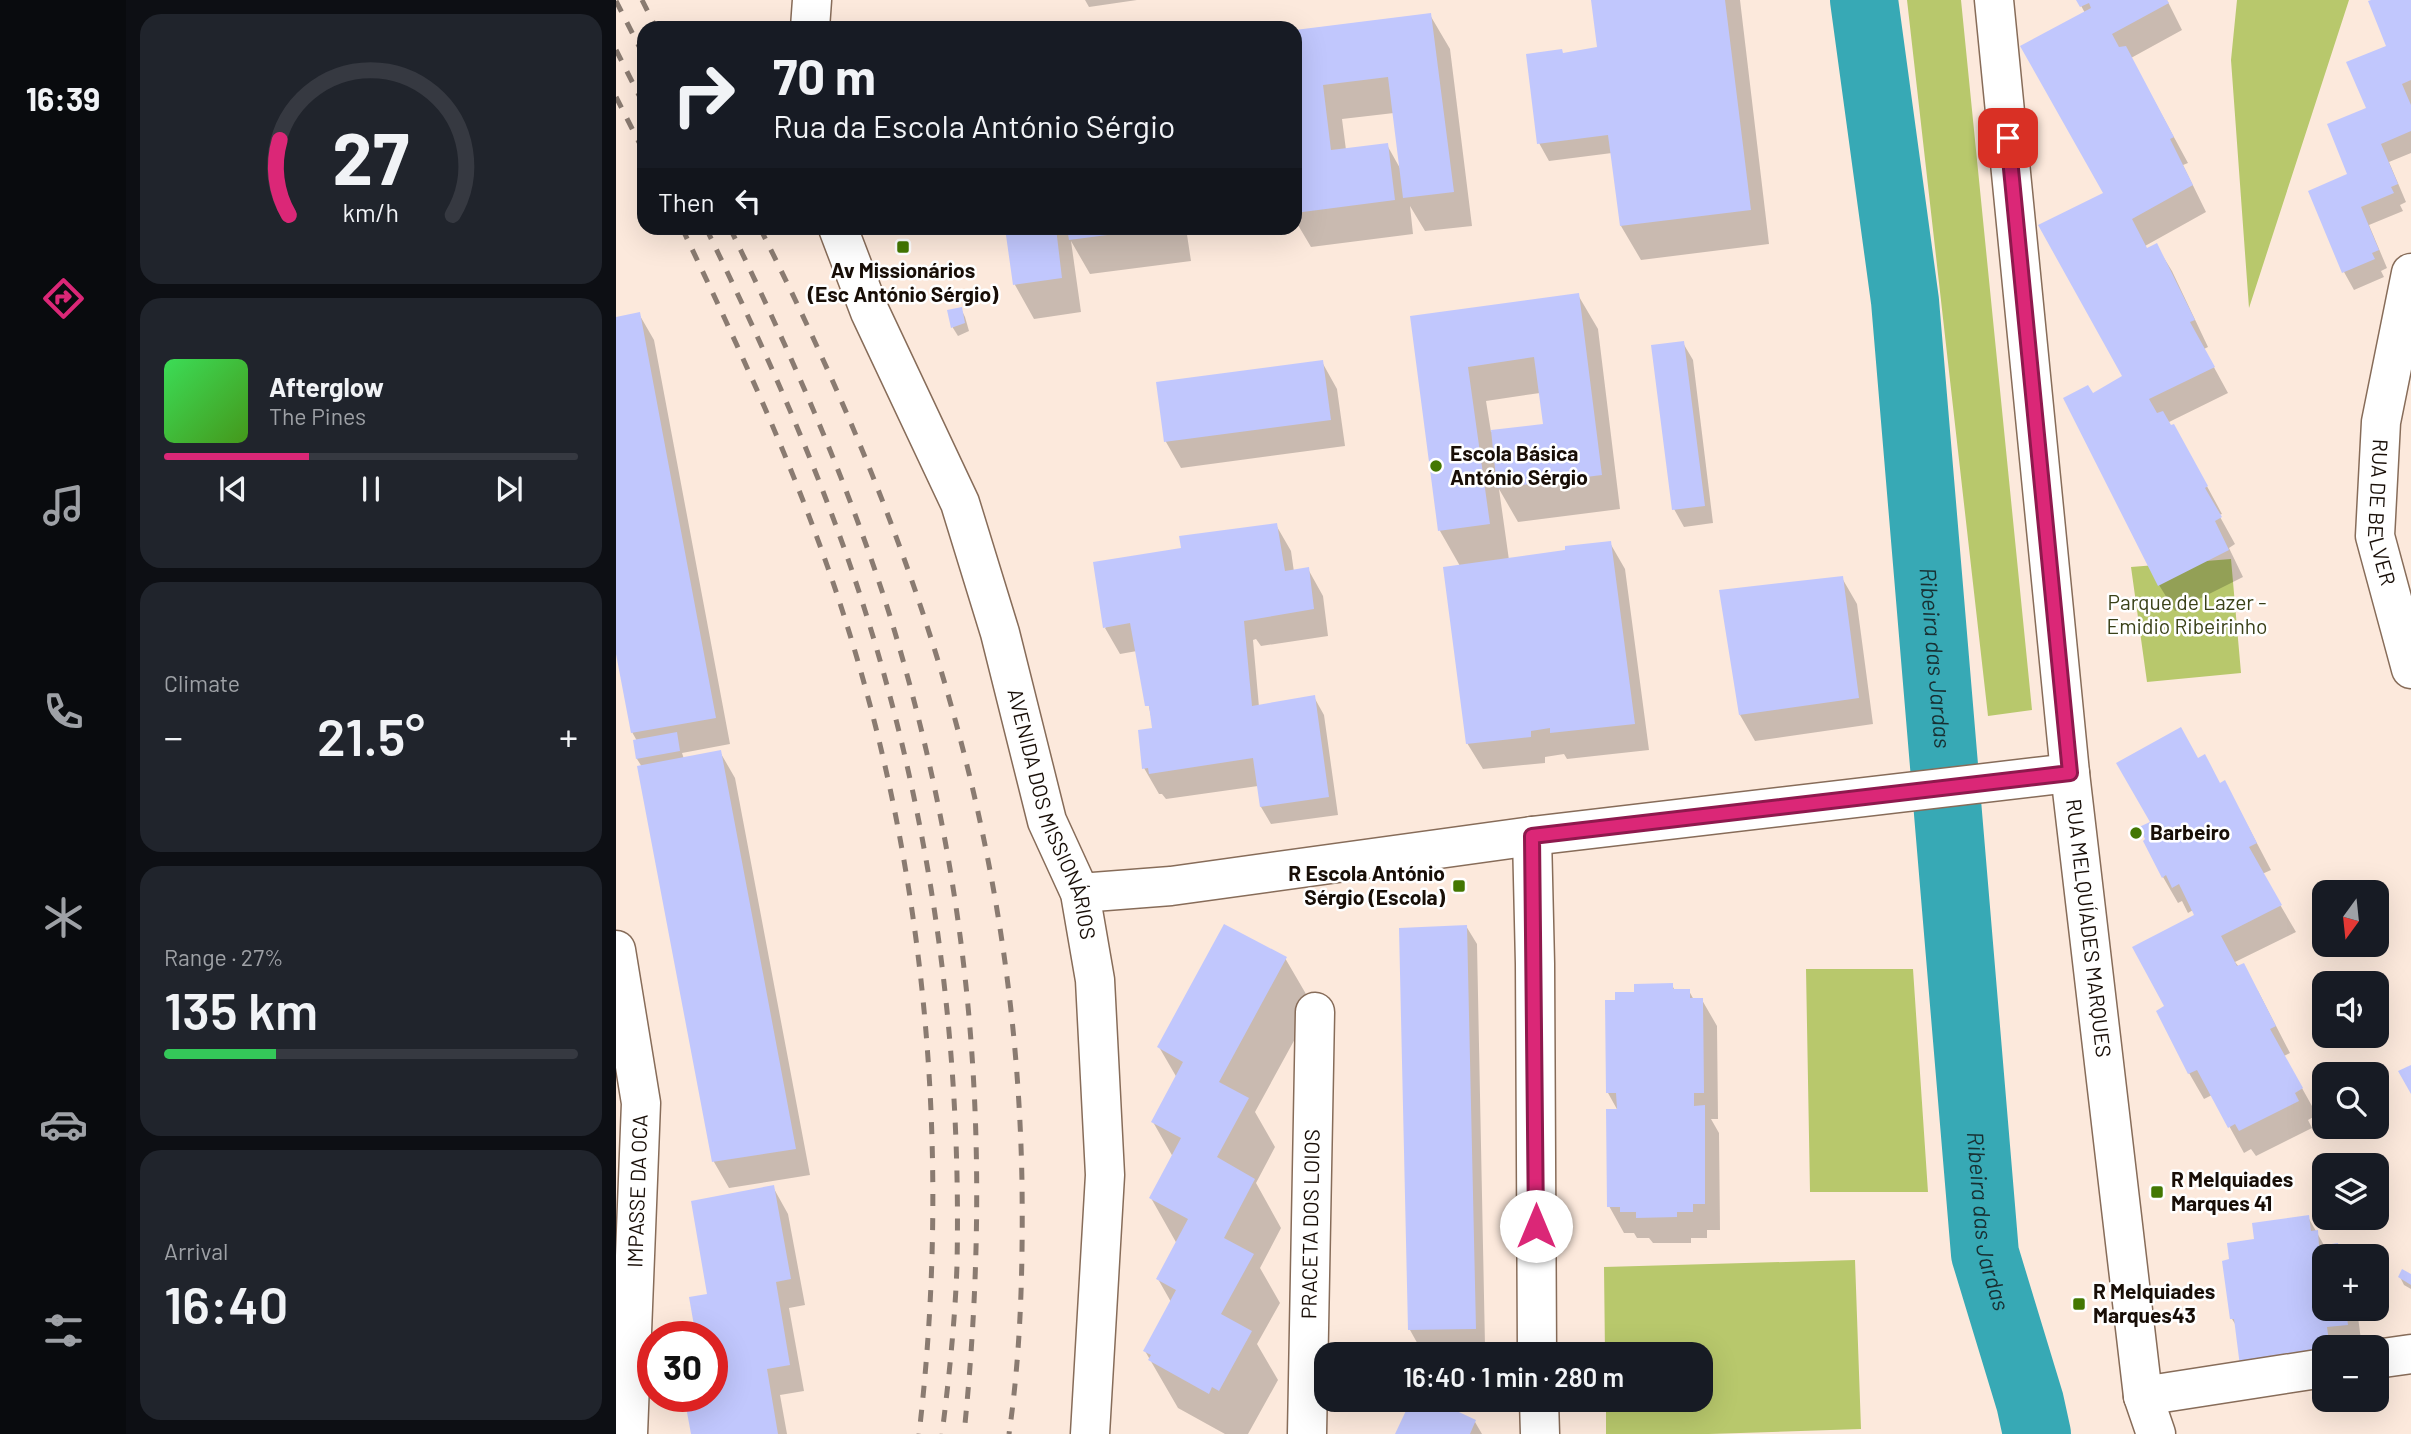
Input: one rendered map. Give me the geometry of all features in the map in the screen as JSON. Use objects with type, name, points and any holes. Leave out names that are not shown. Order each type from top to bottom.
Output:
[{"type":"street","points":[[811,21],[813,0]]},
{"type":"street","name":"RUA MELQUÍADES MARQUES","points":[[1994,0],[2070,773],[2143,1396],[2156,1434]]},
{"type":"street","name":"AVENIDA DOS MISSIONÁRIOS","points":[[841,235],[870,312],[960,503],[1000,633],[1047,821],[1080,893],[1095,980],[1105,1175],[1090,1434]]},
{"type":"street","name":"RUA DE BELVER","points":[[2411,273],[2381,422],[2375,536],[2411,669]]},
{"type":"street","points":[[1080,893],[1184,884],[1532,836],[2070,773]]},
{"type":"street","points":[[1532,836],[1536,1342]]},
{"type":"street","name":"IMPASSE DA OCA","points":[[616,950],[641,1103],[623,1395],[628,1434]]},
{"type":"street","name":"PRACETA DOS LOIOS","points":[[1307,1434],[1315,1013]]},
{"type":"street","points":[[2389,1357],[2411,1354]]},
{"type":"street","points":[[2143,1396],[2312,1370]]},
{"type":"street","points":[[1539,1412],[1540,1434]]},
{"type":"green space","points":[[1907,0],[1961,0],[2032,710],[1988,716]]},
{"type":"green space","points":[[2237,0],[2349,0],[2249,308],[2231,60]]},
{"type":"green space","name":"Parque de Lazer - Emidio Ribeirinho","points":[[2231,559],[2241,673],[2147,682],[2131,567]]},
{"type":"green space","points":[[1806,969],[1913,969],[1928,1192],[1810,1192]]},
{"type":"green space","points":[[1855,1260],[1861,1429],[1606,1434],[1606,1412],[1713,1412],[1713,1342],[1605,1342],[1604,1267]]},
{"type":"building","points":[[1591,0],[1725,0],[1751,210],[1620,226],[1608,135],[1537,144],[1526,54],[1562,49],[1563,53],[1597,47]]},
{"type":"building","points":[[2076,0],[2167,0],[2169,3],[2112,34],[2119,47],[2126,46],[2174,137],[2170,139],[2193,185],[2132,219],[2147,248],[2157,243],[2195,320],[2190,322],[2215,367],[2149,399],[2157,413],[2163,411],[2171,425],[2174,424],[2208,486],[2205,488],[2222,517],[2215,521],[2229,550],[2158,586],[2063,398],[2088,385],[2093,393],[2122,376],[2038,225],[2103,193],[2020,46],[2091,8],[2089,3],[2080,7]]},
{"type":"building","points":[[2411,0],[2411,80],[2402,84],[2411,105],[2411,131],[2381,144],[2398,184],[2391,187],[2394,193],[2361,207],[2379,250],[2372,253],[2375,259],[2342,273],[2308,191],[2347,174],[2327,124],[2366,108],[2346,62],[2386,46],[2368,1]]},
{"type":"building","points":[[1431,13],[1454,192],[1403,198],[1388,77],[1323,85],[1331,150],[1388,143],[1395,200],[1302,212],[1302,29]]},
{"type":"building","points":[[1006,235],[1057,235],[1062,278],[1013,285]]},
{"type":"building","points":[[1068,235],[1107,235],[1069,240]]},
{"type":"building","points":[[1579,293],[1602,475],[1497,488],[1491,430],[1543,424],[1534,357],[1468,367],[1490,524],[1438,531],[1410,316]]},
{"type":"building","points":[[962,307],[965,323],[951,328],[947,310]]},
{"type":"building","points":[[640,312],[716,718],[631,733],[616,654],[616,317]]},
{"type":"building","points":[[1684,341],[1705,506],[1672,510],[1651,345]]},
{"type":"building","points":[[1323,360],[1331,420],[1164,442],[1156,382]]},
{"type":"building","points":[[1277,523],[1285,571],[1309,567],[1314,609],[1244,621],[1252,706],[1315,695],[1329,797],[1260,807],[1253,758],[1149,774],[1148,768],[1142,769],[1138,730],[1152,728],[1149,706],[1145,706],[1130,623],[1103,628],[1093,562],[1181,548],[1179,536]]},
{"type":"building","points":[[1611,541],[1635,724],[1550,733],[1550,728],[1531,731],[1531,737],[1466,744],[1443,567]]},
{"type":"building","points":[[1843,576],[1859,698],[1739,715],[1719,590]]},
{"type":"building","points":[[2181,727],[2198,758],[2205,754],[2220,783],[2225,780],[2257,843],[2249,847],[2282,905],[2221,936],[2237,966],[2244,963],[2276,1026],[2270,1029],[2303,1088],[2295,1093],[2299,1101],[2239,1131],[2235,1124],[2228,1128],[2197,1070],[2188,1074],[2156,1011],[2164,1006],[2132,947],[2194,915],[2179,884],[2172,888],[2166,875],[2162,878],[2143,841],[2145,839],[2139,827],[2150,822],[2116,763]]},
{"type":"building","points":[[677,732],[680,751],[636,759],[633,740]]},
{"type":"building","points":[[721,750],[796,1149],[712,1162],[637,766]]},
{"type":"building","points":[[1224,924],[1287,957],[1219,1082],[1249,1098],[1217,1157],[1255,1179],[1224,1238],[1254,1254],[1221,1314],[1252,1331],[1219,1391],[1212,1387],[1209,1394],[1148,1360],[1151,1355],[1143,1351],[1176,1290],[1156,1279],[1188,1219],[1149,1198],[1181,1138],[1151,1122],[1183,1062],[1157,1047]]},
{"type":"building","points":[[1467,925],[1476,1329],[1408,1330],[1399,928]]},
{"type":"building","points":[[1673,983],[1673,989],[1690,989],[1690,998],[1703,998],[1704,1093],[1694,1093],[1694,1106],[1705,1105],[1705,1204],[1693,1204],[1693,1212],[1677,1212],[1677,1217],[1636,1218],[1636,1212],[1620,1212],[1620,1207],[1607,1207],[1606,1109],[1617,1109],[1616,1093],[1606,1093],[1605,1000],[1615,1000],[1615,992],[1634,992],[1634,984]]},
{"type":"building","points":[[2411,1065],[2411,1094],[2398,1071]]},
{"type":"building","points":[[774,1185],[791,1279],[776,1282],[790,1365],[767,1369],[778,1434],[691,1434],[687,1412],[728,1412],[728,1321],[693,1321],[689,1297],[707,1294],[691,1201]]},
{"type":"building","points":[[2309,1215],[2311,1231],[2318,1230],[2319,1244],[2312,1244],[2312,1321],[2348,1321],[2348,1325],[2327,1327],[2328,1335],[2312,1335],[2312,1359],[2240,1366],[2222,1261],[2229,1259],[2227,1243],[2254,1239],[2252,1223]]},
{"type":"building","points":[[2402,1269],[2411,1274],[2411,1285],[2398,1277]]},
{"type":"building","points":[[1405,1412],[1459,1412],[1476,1420],[1470,1434],[1395,1434]]},
{"type":"waterway","name":"Ribeira das Jardas","points":[[1864,0],[1905,301],[1985,1254],[2030,1402],[2037,1434]]},
{"type":"railway","points":[[642,0],[652,21]]},
{"type":"railway","points":[[616,1],[637,42]]},
{"type":"railway","points":[[616,50],[637,91]]},
{"type":"railway","points":[[616,97],[637,138]]},
{"type":"railway","points":[[685,235],[760,396],[812,524],[861,673],[888,779],[908,887],[923,996],[931,1105],[933,1215],[929,1325],[919,1434]]},
{"type":"railway","points":[[709,235],[782,393],[849,562],[876,647],[919,821],[946,997],[957,1175],[956,1286],[942,1434]]},
{"type":"railway","points":[[733,235],[817,419],[874,566],[918,718],[941,820],[958,921],[969,1021],[975,1122],[973,1328],[964,1434]]},
{"type":"railway","points":[[763,235],[816,343],[865,458],[909,574],[947,690],[977,809],[1000,930],[1015,1055],[1022,1183],[1020,1308],[1009,1434]]},
{"type":"place","name":"Av Missionários (Esc António Sérgio)","points":[[903,247]]},
{"type":"place","name":"Escola Básica António Sérgio","points":[[1436,466]]},
{"type":"place","name":"Barbeiro","points":[[2136,833]]},
{"type":"place","name":"R Escola António Sérgio (Escola)","points":[[1459,886]]},
{"type":"place","name":"R Melquiades Marques 41","points":[[2157,1192]]},
{"type":"place","name":"R Melquiades Marques43","points":[[2079,1304]]},
{"type":"route","points":[[1536,1226],[1532,836],[2070,773],[2008,138]]}]
